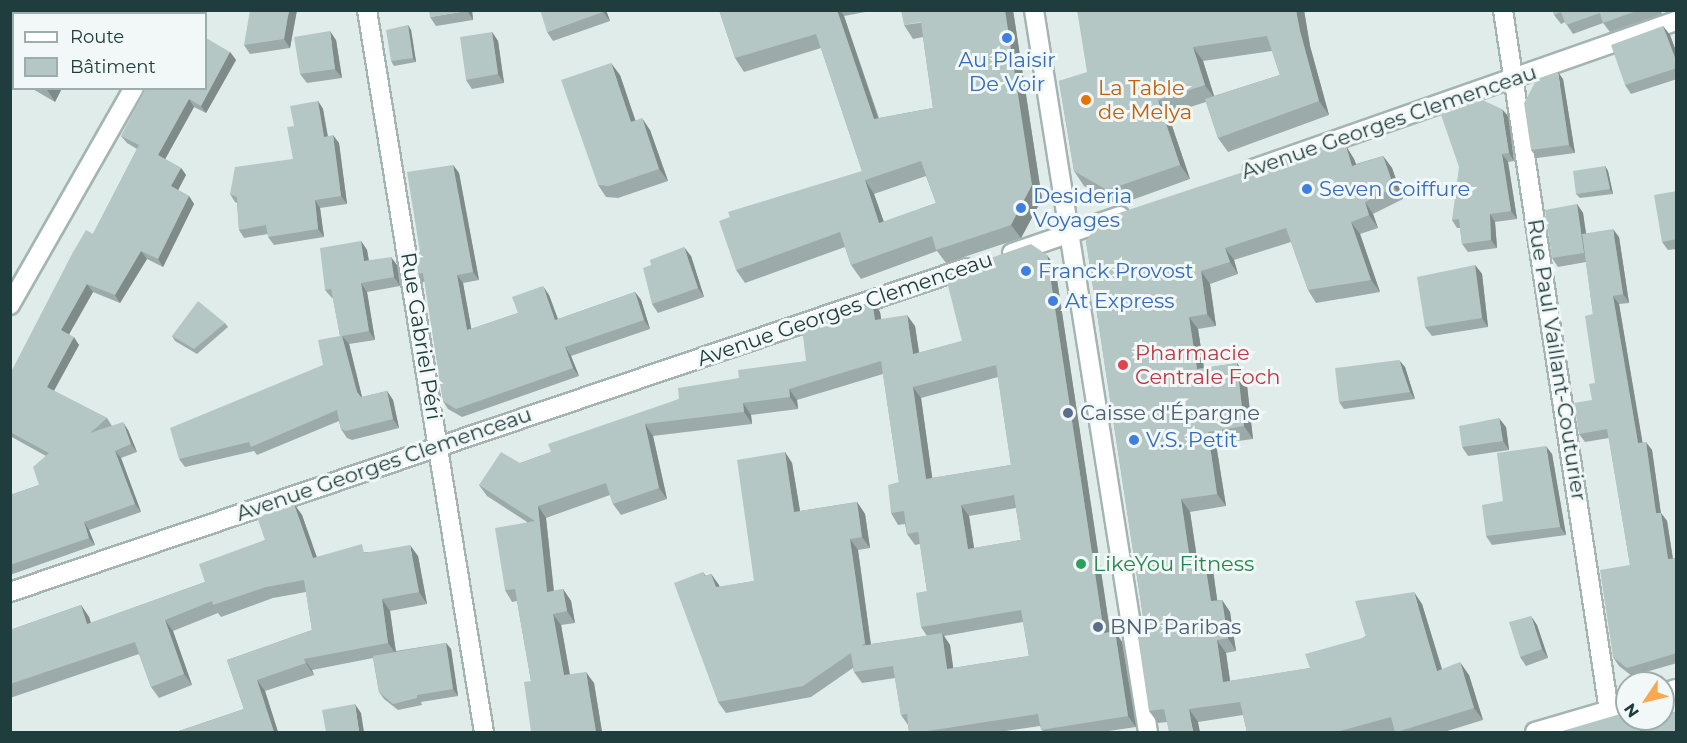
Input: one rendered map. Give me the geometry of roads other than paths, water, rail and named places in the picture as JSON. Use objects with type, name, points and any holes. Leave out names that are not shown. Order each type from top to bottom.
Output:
[{"type":"street","name":"Rue Gabriel Péri","points":[[367,10],[484,732]]},
{"type":"street","points":[[1034,10],[1148,732]]},
{"type":"street","name":"Rue Paul Vaillant-Couturier","points":[[1503,10],[1610,711]]},
{"type":"street","name":"Avenue Georges Clemenceau","points":[[1230,178],[1512,76],[1677,21]]},
{"type":"street","points":[[10,305],[133,90]]},
{"type":"street","name":"Avenue Georges Clemenceau","points":[[10,592],[1142,209]]},
{"type":"street","points":[[1535,732],[1615,709]]},
{"type":"place","name":"Au Plaisir De Voir","points":[[1007,38]]},
{"type":"place","name":"La Table de Melya","points":[[1086,100]]},
{"type":"place","name":"Seven Coiffure","points":[[1307,189]]},
{"type":"place","name":"Desideria Voyages","points":[[1021,208]]},
{"type":"place","name":"Franck Provost","points":[[1026,271]]},
{"type":"place","name":"At Express","points":[[1053,301]]},
{"type":"place","name":"Pharmacie Centrale Foch","points":[[1123,365]]},
{"type":"place","name":"Caisse d'Épargne","points":[[1068,413]]},
{"type":"place","name":"V.S. Petit","points":[[1134,440]]},
{"type":"place","name":"LikeYou Fitness","points":[[1081,564]]},
{"type":"place","name":"BNP Paribas","points":[[1098,627]]}]
